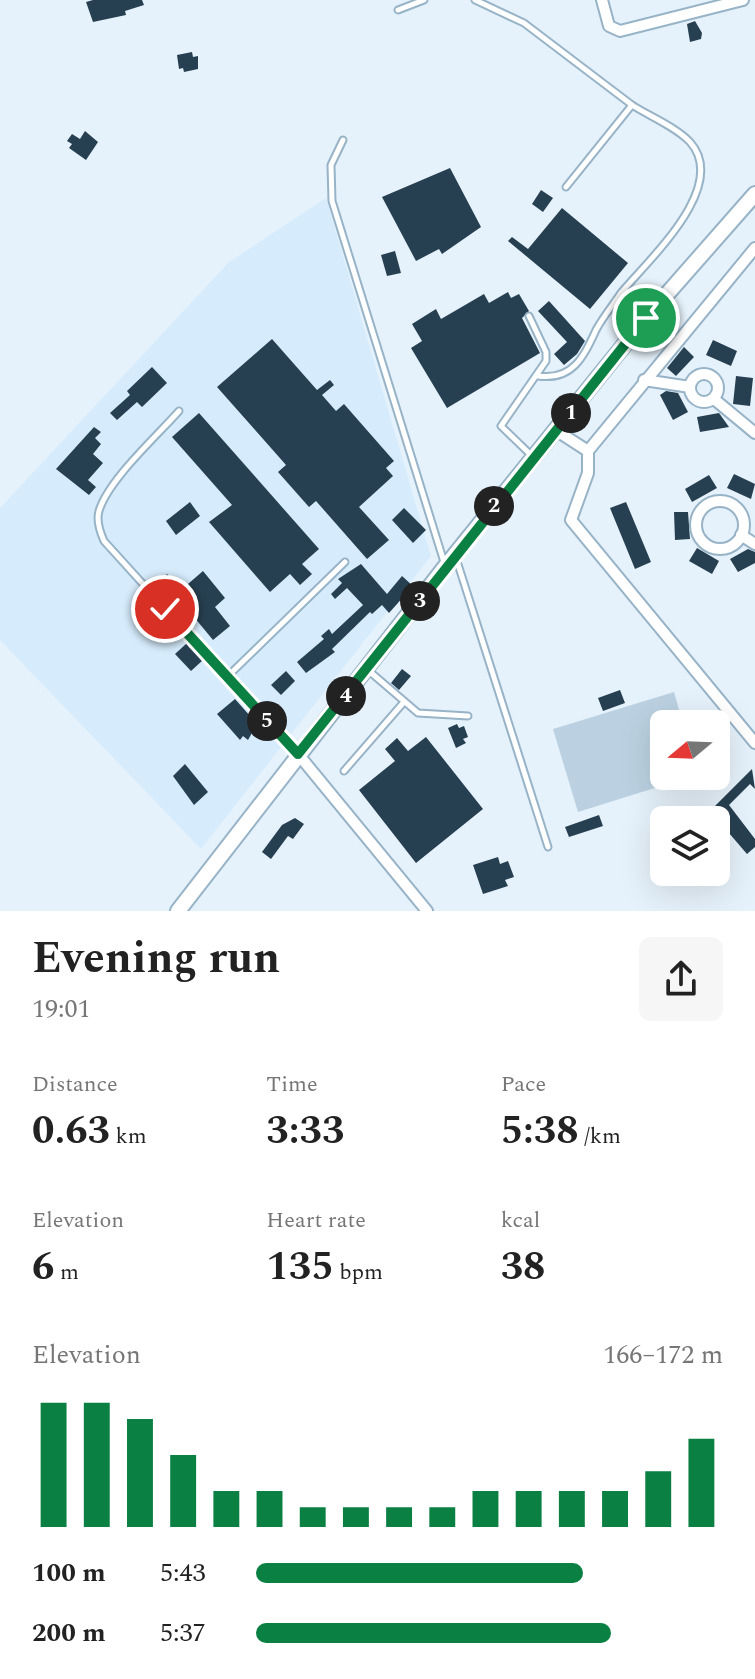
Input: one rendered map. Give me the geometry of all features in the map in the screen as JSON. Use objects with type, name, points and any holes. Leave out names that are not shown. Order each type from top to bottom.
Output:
[{"type":"main road","points":[[178,911],[533,457],[646,318],[755,194]]},
{"type":"street","points":[[602,0],[609,26],[620,31],[743,0]]},
{"type":"street","points":[[755,248],[588,451],[588,473],[572,510],[571,520],[755,743]]},
{"type":"street","points":[[690,387],[700,374],[711,375],[719,389],[714,399]]},
{"type":"street","points":[[644,380],[690,387]]},
{"type":"street","points":[[690,387],[698,401],[714,399],[755,433]]},
{"type":"street","points":[[557,431],[588,451]]},
{"type":"street","points":[[712,501],[730,503],[743,517],[741,535],[728,548],[709,546],[697,532],[698,514],[712,501]]},
{"type":"street","points":[[741,535],[755,544]]},
{"type":"street","points":[[298,754],[427,911]]},
{"type":"lane","points":[[398,10],[424,0]]},
{"type":"lane","points":[[475,0],[524,23],[632,105],[690,142],[699,160],[701,186],[692,206],[621,293],[598,327],[586,355],[560,376],[538,376]]},
{"type":"lane","points":[[566,187],[632,105]]},
{"type":"lane","points":[[343,140],[331,165],[332,201],[548,847]]},
{"type":"lane","points":[[621,293],[646,318]]},
{"type":"lane","points":[[529,316],[546,352],[546,361],[501,426],[533,457]]},
{"type":"lane","points":[[179,411],[115,484],[100,508],[99,530],[104,541],[298,754]]},
{"type":"lane","points":[[227,677],[345,562]]},
{"type":"lane","points":[[368,669],[404,702],[425,715],[468,716]]},
{"type":"lane","points":[[344,771],[404,702]]},
{"type":"shaded area","points":[[326,198],[431,556],[201,849],[0,640],[0,508],[229,262]]},
{"type":"shaded area","points":[[674,692],[679,710],[650,710],[650,789],[578,812],[553,729]]},
{"type":"building","points":[[142,0],[144,5],[125,11],[126,15],[93,22],[86,2]]},
{"type":"building","points":[[695,21],[702,33],[701,39],[690,42],[687,24]]},
{"type":"building","points":[[192,52],[193,57],[198,56],[198,69],[184,72],[183,68],[179,69],[177,55]]},
{"type":"building","points":[[85,131],[98,142],[86,160],[69,148],[72,144],[67,141],[72,134],[80,139]]},
{"type":"building","points":[[450,168],[481,227],[442,254],[439,249],[416,261],[382,197]]},
{"type":"building","points":[[541,190],[553,198],[543,212],[532,204]]},
{"type":"building","points":[[562,208],[628,263],[590,309],[508,241],[512,237],[528,249]]},
{"type":"building","points":[[395,251],[401,273],[387,276],[381,255]]},
{"type":"building","points":[[508,292],[511,298],[519,294],[529,311],[522,318],[540,353],[447,408],[411,348],[422,341],[412,324],[436,309],[441,319],[484,294],[489,303]]},
{"type":"building","points":[[549,301],[585,341],[577,354],[564,365],[554,354],[567,342],[538,311]]},
{"type":"building","points":[[272,339],[317,390],[330,380],[334,385],[322,395],[336,411],[344,404],[394,461],[386,468],[393,476],[359,507],[389,540],[367,559],[316,501],[309,507],[278,472],[286,465],[217,387]]},
{"type":"building","points":[[713,340],[737,351],[731,366],[706,355]]},
{"type":"building","points":[[684,347],[694,357],[676,376],[667,368]]},
{"type":"building","points":[[152,367],[167,383],[142,407],[137,402],[117,420],[110,413],[130,395],[127,391]]},
{"type":"building","points":[[736,376],[753,378],[750,406],[733,404]]},
{"type":"building","points":[[666,391],[678,393],[688,412],[673,420],[660,395]]},
{"type":"building","points":[[199,413],[319,549],[302,564],[312,574],[300,585],[290,574],[270,592],[209,522],[232,505],[172,437]]},
{"type":"building","points":[[719,413],[729,427],[700,432],[697,417]]},
{"type":"building","points":[[94,427],[101,432],[95,438],[101,444],[93,454],[103,463],[88,480],[96,487],[89,495],[56,469]]},
{"type":"building","points":[[734,474],[755,484],[751,499],[727,488]]},
{"type":"building","points":[[709,475],[717,488],[692,502],[685,489]]},
{"type":"building","points":[[190,502],[200,516],[176,535],[166,521]]},
{"type":"building","points":[[626,502],[651,562],[635,569],[610,508]]},
{"type":"building","points":[[404,508],[426,530],[413,543],[392,520]]},
{"type":"building","points":[[674,512],[688,512],[690,539],[675,540]]},
{"type":"building","points":[[697,548],[719,561],[712,574],[689,561]]},
{"type":"building","points":[[748,549],[755,552],[755,563],[738,572],[730,559]]},
{"type":"building","points":[[361,564],[387,594],[402,576],[413,586],[389,613],[382,605],[372,614],[370,612],[332,649],[335,652],[306,673],[297,662],[324,639],[321,636],[329,629],[332,634],[363,605],[347,588],[335,599],[331,594],[342,583],[338,579]]},
{"type":"building","points":[[203,571],[225,598],[215,607],[230,626],[213,640],[175,594],[171,598],[157,583],[167,574],[181,590]]},
{"type":"building","points":[[187,643],[203,660],[191,671],[175,654]]},
{"type":"building","points":[[402,669],[411,676],[399,690],[391,683]]},
{"type":"building","points":[[286,671],[295,681],[281,695],[271,685]]},
{"type":"building","points":[[620,690],[625,703],[603,711],[598,698]]},
{"type":"building","points":[[235,699],[257,724],[248,740],[243,736],[240,740],[217,714]]},
{"type":"building","points":[[457,724],[459,728],[464,726],[468,737],[463,739],[466,743],[456,748],[448,728]]},
{"type":"building","points":[[426,737],[483,809],[416,863],[359,790],[395,761],[385,749],[397,738],[408,751]]},
{"type":"building","points":[[185,764],[208,792],[194,805],[173,776]]},
{"type":"building","points":[[752,769],[755,789],[750,784],[730,806],[715,806]]},
{"type":"building","points":[[730,806],[755,839],[755,847],[747,854],[730,834]]},
{"type":"building","points":[[599,815],[603,826],[569,837],[565,827]]},
{"type":"building","points":[[295,818],[304,824],[293,839],[288,836],[271,859],[262,852],[282,825]]},
{"type":"building","points":[[498,857],[500,864],[508,861],[514,877],[505,880],[508,886],[483,894],[473,865]]},
{"type":"route","points":[[165,609],[298,754],[646,318]]}]
